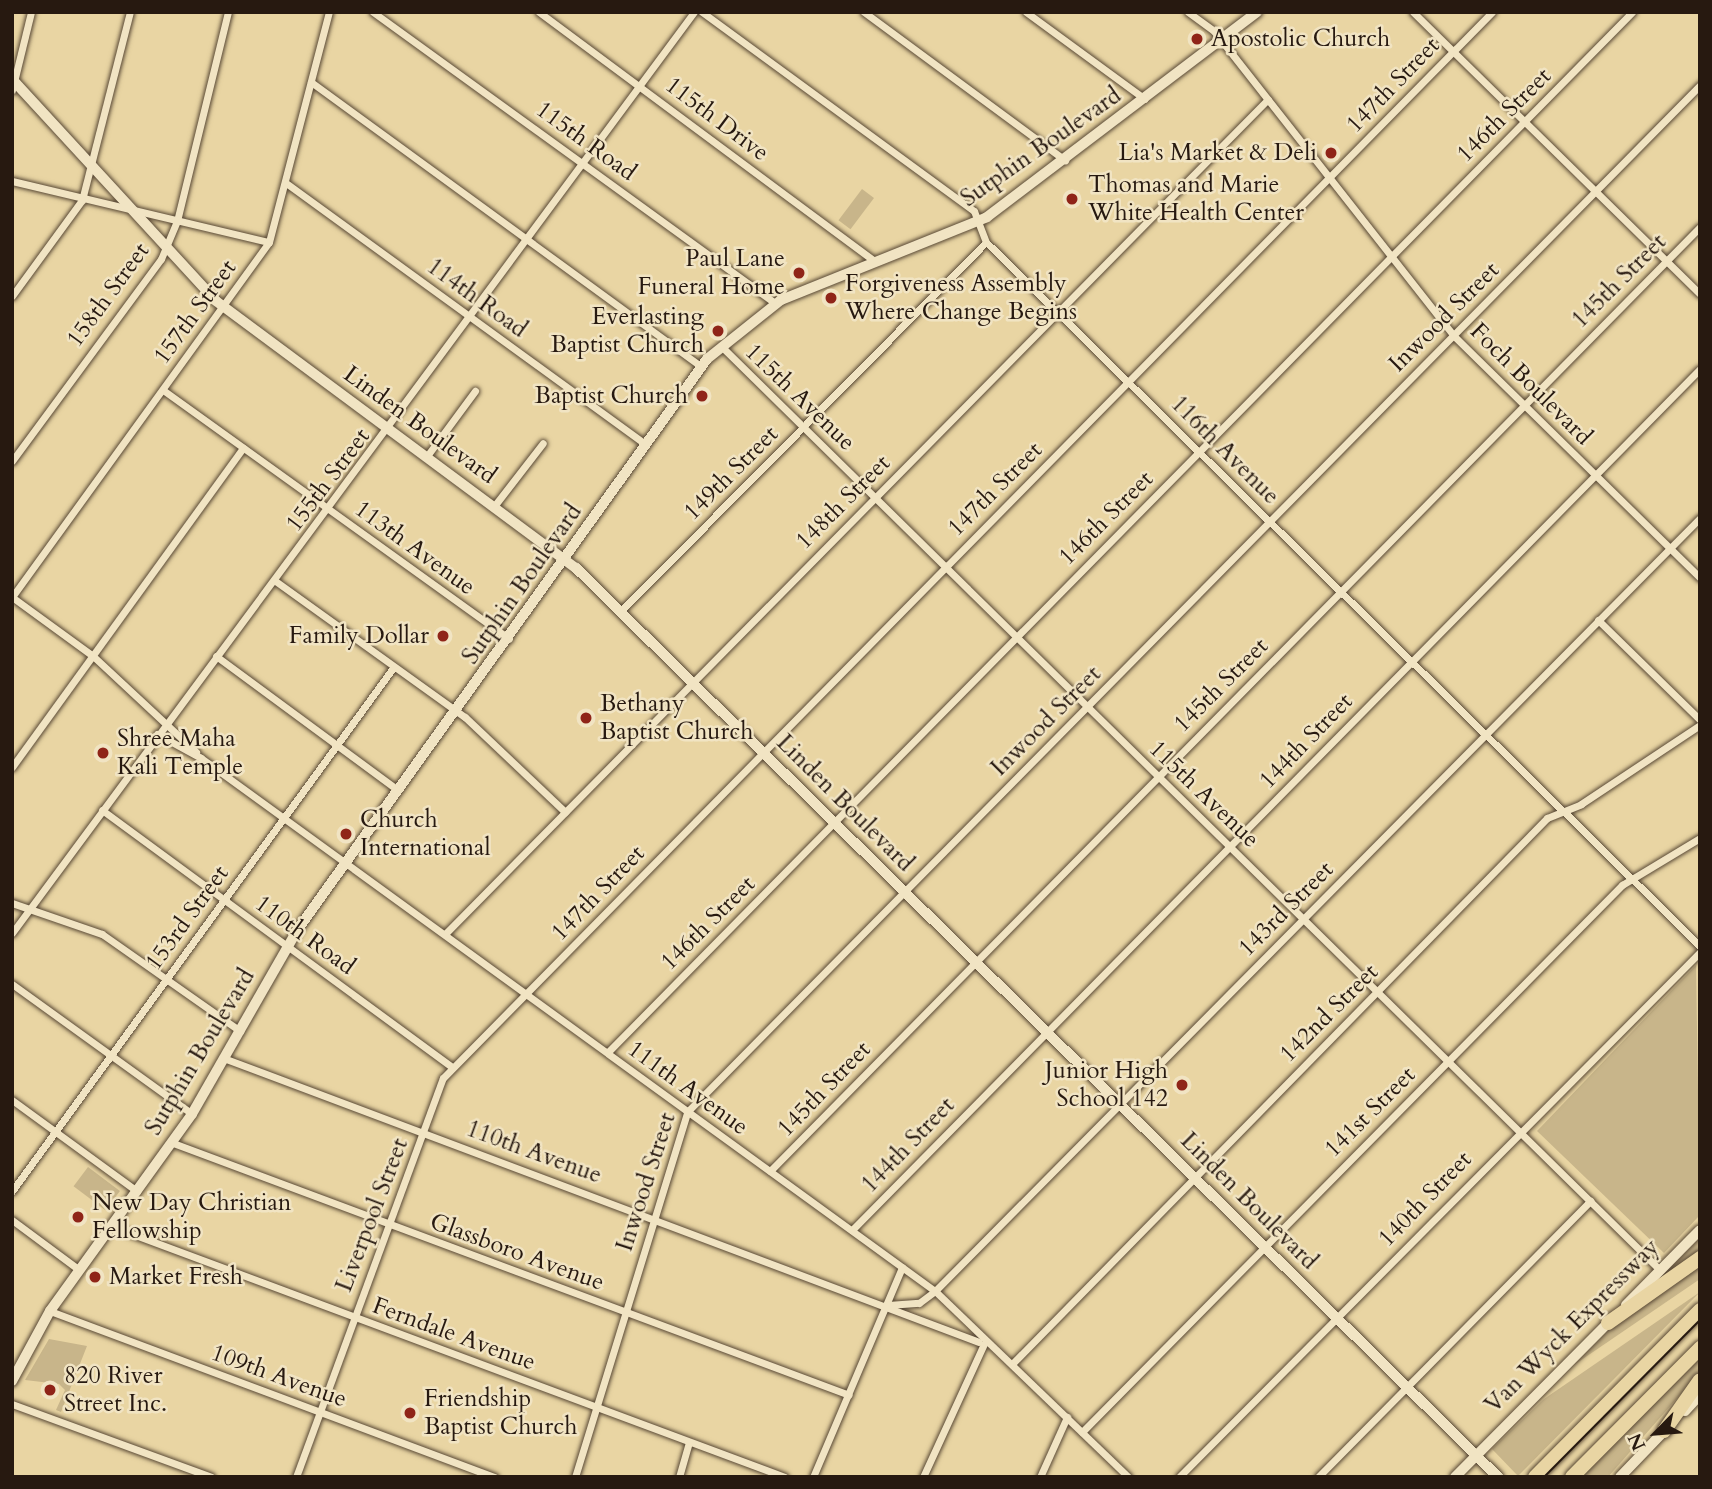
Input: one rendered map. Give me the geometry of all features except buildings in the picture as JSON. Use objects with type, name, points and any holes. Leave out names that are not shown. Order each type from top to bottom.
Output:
[{"type":"highway","points":[[1608,1323],[1700,1258]]},
{"type":"highway","points":[[1535,1477],[1700,1310]]},
{"type":"highway","points":[[1572,1477],[1700,1348]]},
{"type":"highway","points":[[1664,1431],[1700,1380]]},
{"type":"main road","name":"Sutphin Boulevard","points":[[12,1381],[50,1311],[78,1269],[192,1114],[226,1059],[287,946],[397,790],[509,639],[701,366],[721,346],[775,303],[872,259],[976,222],[1065,159],[1257,12]]},
{"type":"main road","name":"Linden Boulevard","points":[[13,83],[94,166],[223,307],[565,559],[1498,1477]]},
{"type":"main road","name":"Van Wyck Expressway","points":[[1455,1477],[1700,1230]]},
{"type":"main road","points":[[1620,1477],[1700,1395]]},
{"type":"street","points":[[13,83],[32,12]]},
{"type":"street","points":[[12,296],[82,201],[94,166],[130,12]]},
{"type":"street","name":"158th Street","points":[[12,461],[167,246],[177,221],[228,12]]},
{"type":"street","name":"157th Street","points":[[12,597],[269,242],[329,12]]},
{"type":"street","name":"115th Road","points":[[373,12],[775,303]]},
{"type":"street","name":"115th Drive","points":[[539,12],[872,259]]},
{"type":"street","name":"155th Street","points":[[12,933],[167,719],[391,429],[694,12]]},
{"type":"street","name":"116th Avenue","points":[[702,12],[974,211],[976,222],[986,242],[1700,946]]},
{"type":"street","points":[[864,12],[1065,159]]},
{"type":"street","points":[[1026,12],[1145,99]]},
{"type":"street","name":"Foch Boulevard","points":[[1188,12],[1221,41],[1453,335],[1700,578]]},
{"type":"street","points":[[1413,12],[1700,294]]},
{"type":"street","name":"147th Street","points":[[527,993],[1492,12]]},
{"type":"street","name":"146th Street","points":[[608,1052],[1632,12]]},
{"type":"street","points":[[311,82],[701,366]]},
{"type":"street","name":"Inwood Street","points":[[575,1477],[687,1112],[1700,85]]},
{"type":"street","name":"148th Street","points":[[445,934],[1268,99]]},
{"type":"street","points":[[12,181],[82,201],[269,242]]},
{"type":"street","name":"114th Road","points":[[286,183],[646,445]]},
{"type":"street","name":"145th Street","points":[[770,1171],[1700,227]]},
{"type":"street","name":"149th Street","points":[[620,612],[986,242]]},
{"type":"street","name":"115th Avenue","points":[[721,346],[1660,1270]]},
{"type":"street","name":"144th Street","points":[[852,1230],[1700,369]]},
{"type":"street","name":"113th Avenue","points":[[163,390],[509,639]]},
{"type":"street","points":[[427,456],[475,391]]},
{"type":"street","points":[[495,505],[543,443]]},
{"type":"street","points":[[12,767],[243,448]]},
{"type":"street","name":"143rd Street","points":[[888,1305],[919,1303],[936,1291],[1700,517]]},
{"type":"street","points":[[274,580],[393,668],[457,711],[565,812]]},
{"type":"street","name":"111th Avenue","points":[[12,597],[93,656],[167,719],[201,758]]},
{"type":"street","points":[[1598,620],[1700,723]]},
{"type":"street","points":[[216,656],[397,790]]},
{"type":"street","name":"153rd Street","points":[[12,1191],[393,668]]},
{"type":"street","name":"142nd Street","points":[[1013,1363],[1547,818],[1564,810],[1700,723]]},
{"type":"street","name":"111th Avenue","points":[[157,734],[201,758],[284,817],[936,1291],[984,1344],[1013,1363],[1128,1477]]},
{"type":"street","name":"110th Road","points":[[102,810],[452,1067]]},
{"type":"street","name":"141st Street","points":[[1082,1432],[1447,1062],[1633,880],[1700,838]]},
{"type":"street","points":[[12,903],[81,923],[240,1031]]},
{"type":"street","name":"140th Street","points":[[1179,1477],[1518,1131],[1700,952]]},
{"type":"street","points":[[12,984],[192,1114]]},
{"type":"street","name":"Liverpool Street","points":[[296,1477],[388,1225],[452,1067],[527,993]]},
{"type":"street","name":"110th Avenue","points":[[226,1059],[654,1216],[984,1344]]},
{"type":"street","points":[[12,1100],[137,1191]]},
{"type":"street","name":"Glassboro Avenue","points":[[173,1143],[849,1395]]},
{"type":"street","points":[[1318,1477],[1590,1201]]},
{"type":"street","points":[[12,1220],[78,1269]]},
{"type":"street","name":"Ferndale Avenue","points":[[111,1226],[785,1477]]},
{"type":"street","points":[[813,1477],[902,1267]]},
{"type":"street","name":"109th Avenue","points":[[50,1311],[495,1477]]},
{"type":"street","points":[[923,1477],[984,1344]]},
{"type":"street","points":[[12,1404],[193,1474],[211,1477]]},
{"type":"street","points":[[1040,1477],[1066,1417]]},
{"type":"street","points":[[679,1477],[689,1441]]},
{"type":"shaded area","points":[[862,189],[874,198],[851,229],[839,220]]},
{"type":"shaded area","points":[[1696,965],[1700,1215],[1664,1253],[1537,1131]]},
{"type":"shaded area","points":[[88,1167],[120,1191],[106,1210],[74,1186]]},
{"type":"shaded area","points":[[1700,1238],[1700,1279],[1574,1365]]},
{"type":"shaded area","points":[[1700,1292],[1518,1476],[1492,1449],[1544,1399]]},
{"type":"shaded area","points":[[49,1339],[87,1346],[61,1412],[56,1410],[65,1390],[59,1384],[25,1380]]},
{"type":"shaded area","points":[[1700,1353],[1700,1372],[1608,1477],[1575,1477]]},
{"type":"tram line","points":[[1544,1477],[1700,1320]]},
{"type":"place","name":"Apostolic Church","points":[[1197,39]]},
{"type":"place","name":"Lia's Market & Deli","points":[[1331,153]]},
{"type":"place","name":"Thomas and Marie White Health Center","points":[[1072,199]]},
{"type":"place","name":"Paul Lane Funeral Home","points":[[799,273]]},
{"type":"place","name":"Forgiveness Assembly Where Change Begins","points":[[831,298]]},
{"type":"place","name":"Everlasting Baptist Church","points":[[718,331]]},
{"type":"place","name":"Baptist Church","points":[[702,396]]},
{"type":"place","name":"Family Dollar","points":[[443,636]]},
{"type":"place","name":"Bethany Baptist Church","points":[[586,718]]},
{"type":"place","name":"Shree Maha Kali Temple","points":[[103,753]]},
{"type":"place","name":"Church International","points":[[346,834]]},
{"type":"place","name":"Junior High School 142","points":[[1182,1085]]},
{"type":"place","name":"New Day Christian Fellowship","points":[[78,1217]]},
{"type":"place","name":"Market Fresh","points":[[95,1277]]},
{"type":"place","name":"820 River Street Inc.","points":[[50,1390]]},
{"type":"place","name":"Friendship Baptist Church","points":[[410,1413]]}]
